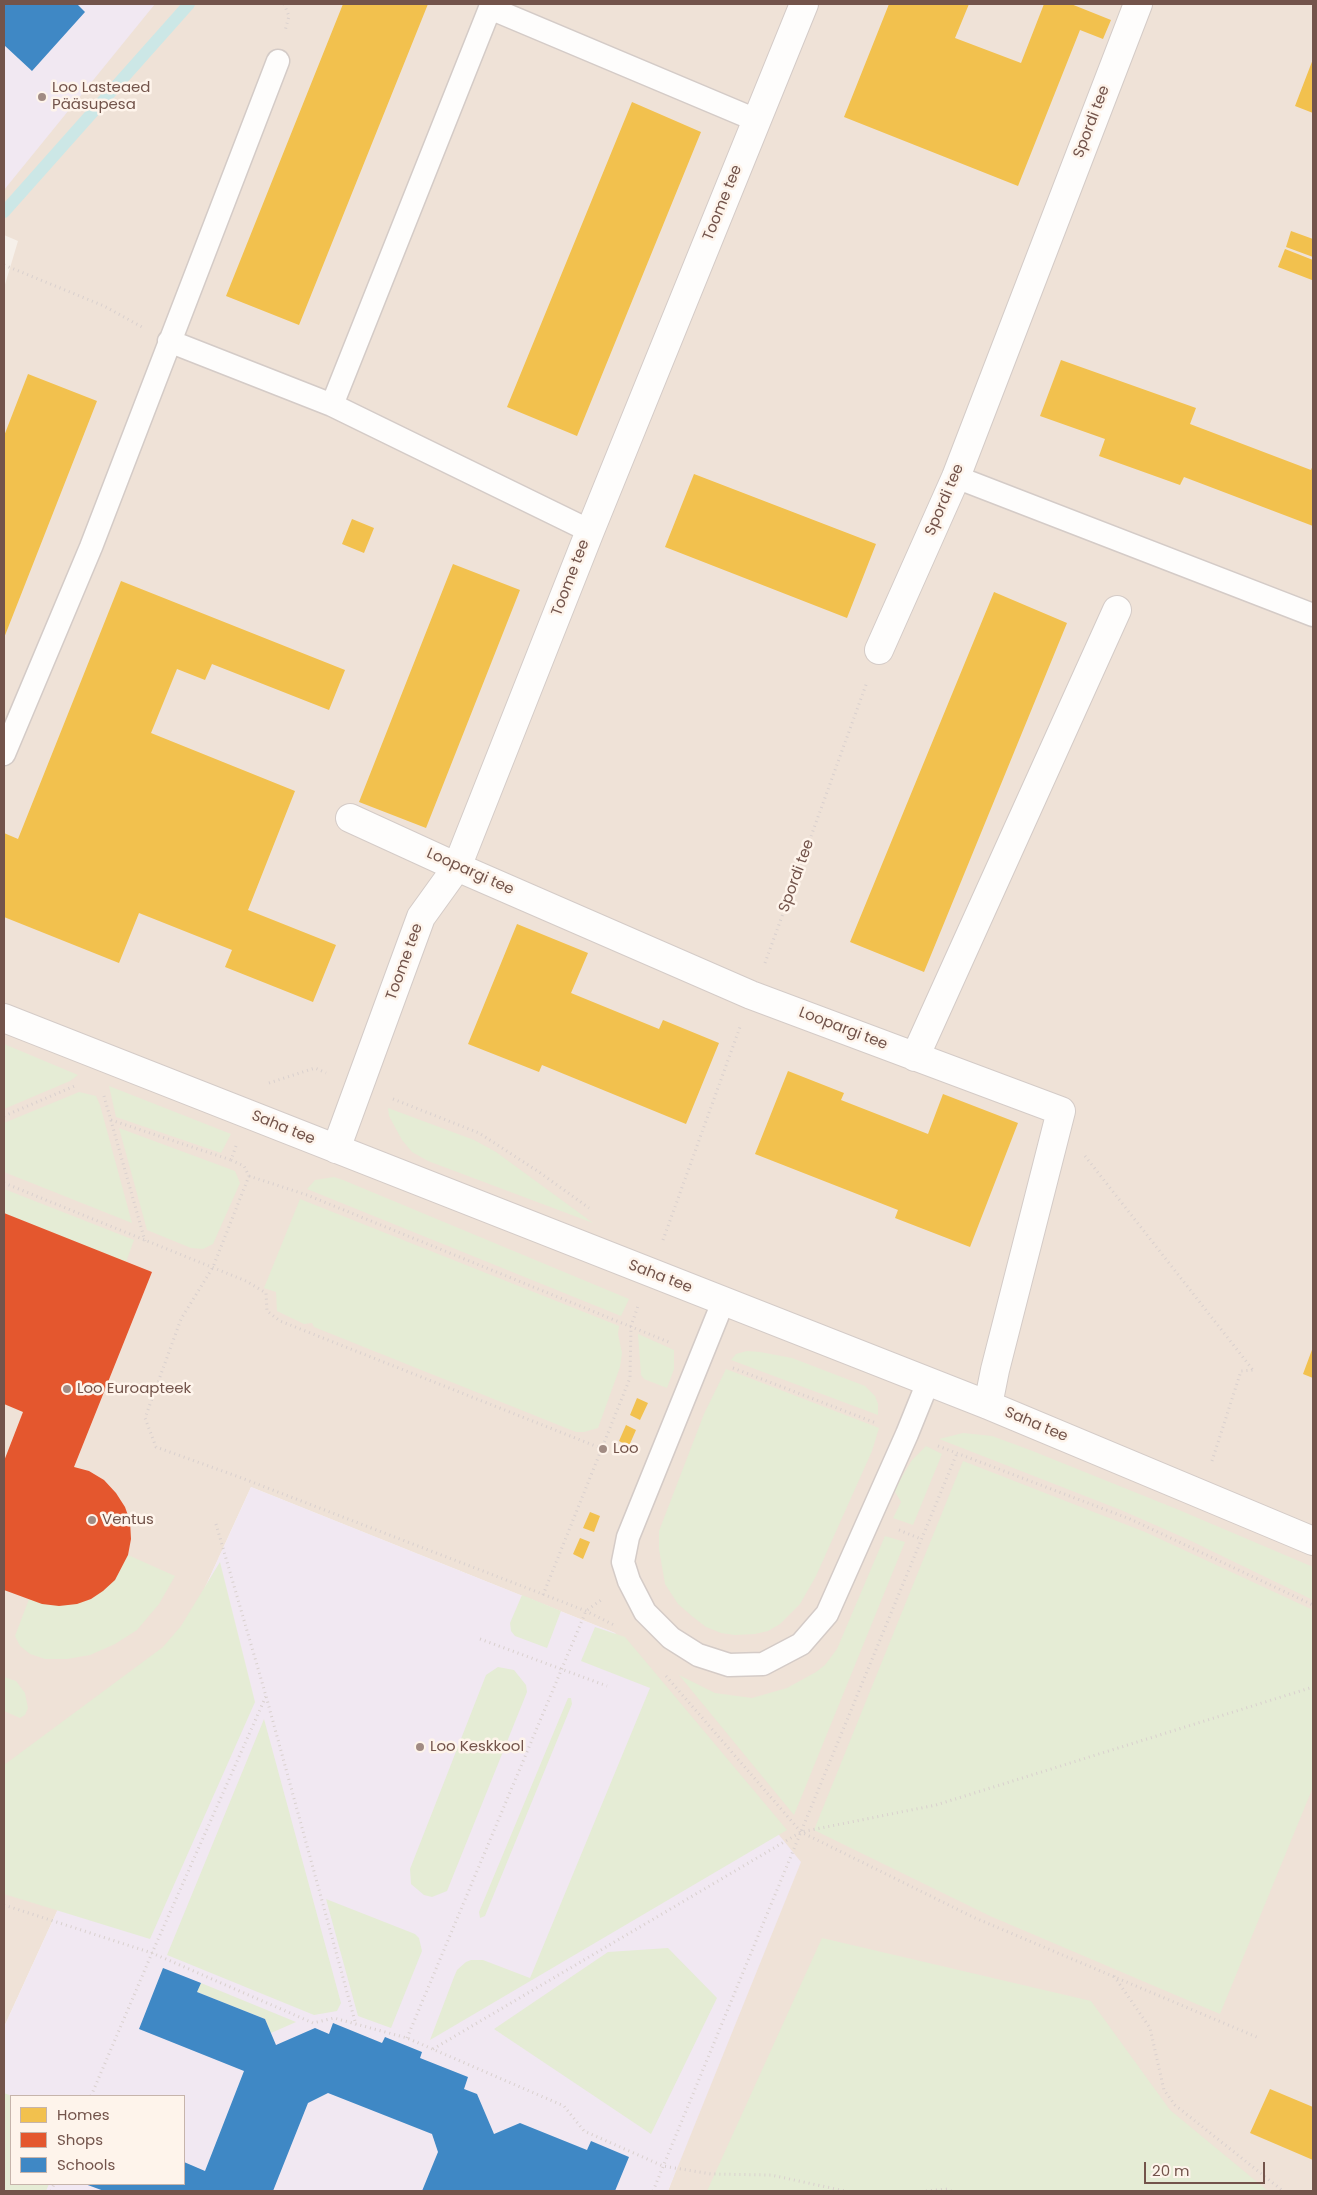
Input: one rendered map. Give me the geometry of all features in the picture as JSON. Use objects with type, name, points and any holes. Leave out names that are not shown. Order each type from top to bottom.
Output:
[{"type":"street","name":"Toome tee","points":[[336,1149],[421,917],[457,867],[590,531],[804,4]]},
{"type":"street","name":"Spordi tee","points":[[879,650],[956,477],[1138,4]]},
{"type":"street","points":[[915,1056],[1117,610]]},
{"type":"street","name":"Loopargi tee","points":[[350,818],[457,867],[751,995],[1061,1111],[1059,1122]]},
{"type":"street","name":"Saha tee","points":[[4,1018],[988,1405],[1313,1541]]},
{"type":"street","points":[[988,1405],[995,1370],[1059,1122]]},
{"type":"lane","points":[[332,405],[490,8],[756,120]]},
{"type":"lane","points":[[4,754],[91,547],[168,342],[278,61]]},
{"type":"lane","points":[[168,342],[332,405],[590,531]]},
{"type":"lane","points":[[956,477],[1313,615]]},
{"type":"lane","points":[[723,1302],[700,1354],[628,1537],[623,1562],[629,1581],[646,1612],[671,1638],[698,1655],[729,1665],[763,1664],[801,1644],[827,1614],[907,1434],[928,1382]]},
{"type":"path","points":[[4,265],[104,306],[168,342]]},
{"type":"path","name":"Spordi tee","points":[[654,1238],[662,1242],[879,650]]},
{"type":"path","points":[[268,1084],[315,1068],[479,1133],[591,1209]]},
{"type":"path","points":[[4,1116],[81,1083]]},
{"type":"path","points":[[102,1092],[145,1241]]},
{"type":"path","points":[[110,1119],[231,1160],[244,1166],[249,1176],[307,1195],[700,1354],[1130,1519],[1313,1605]]},
{"type":"path","points":[[1059,1122],[1254,1370],[1241,1371],[1211,1464]]},
{"type":"path","points":[[231,1160],[238,1138]]},
{"type":"path","points":[[249,1176],[213,1267],[181,1319],[146,1418],[156,1447],[239,1477],[586,1611],[621,1629]]},
{"type":"path","points":[[4,1183],[246,1281],[266,1293],[267,1311],[280,1321],[603,1449]]},
{"type":"path","points":[[543,1595],[630,1378],[631,1326],[639,1302]]},
{"type":"path","points":[[653,2191],[956,1453]]},
{"type":"path","points":[[216,1524],[266,1696],[356,2024]]},
{"type":"path","points":[[407,2038],[586,1611],[629,1581]]},
{"type":"path","points":[[480,1640],[607,1686]]},
{"type":"path","points":[[660,1669],[800,1832],[975,1918],[1259,2038]]},
{"type":"path","points":[[432,2049],[800,1832],[936,1805],[1313,1688]]},
{"type":"path","points":[[91,2095],[266,1696]]},
{"type":"path","points":[[4,1905],[152,1953],[313,2023],[334,2018],[407,2038],[564,2106],[584,2131],[663,2166],[711,2174],[771,2175],[845,2191]]},
{"type":"path","points":[[1114,1976],[1150,2028],[1164,2090],[1175,2105],[1282,2191]]},
{"type":"path","points":[[926,2191],[948,2189],[951,2191]]},
{"type":"shaded area","points":[[4,4],[1313,4],[1313,2191],[668,2191],[674,2175],[615,1633],[251,1487],[4,2027],[4,288],[18,241],[4,235]]},
{"type":"shaded area","name":"Loo Lasteaed Pääsupesa","points":[[4,4],[155,4],[4,190]]},
{"type":"shaded area","name":"Loo Keskkool","points":[[251,1487],[615,1633],[801,1862],[668,2191],[4,2191],[4,2027]]},
{"type":"green space","points":[[4,1044],[78,1075],[70,1081],[4,1109]]},
{"type":"green space","points":[[109,1086],[231,1134],[221,1153],[116,1117]]},
{"type":"green space","points":[[79,1092],[96,1096],[100,1105],[132,1223],[4,1172],[4,1123]]},
{"type":"green space","points":[[388,1108],[474,1140],[496,1152],[593,1223],[428,1161],[412,1152],[402,1140],[389,1116]]},
{"type":"green space","points":[[119,1128],[235,1171],[240,1183],[213,1244],[203,1249],[191,1248],[147,1230]]},
{"type":"green space","points":[[334,1177],[629,1299],[621,1316],[307,1189],[315,1180]]},
{"type":"green space","points":[[4,1189],[134,1240],[126,1262],[4,1213]]},
{"type":"green space","points":[[300,1199],[619,1326],[618,1334],[622,1353],[620,1367],[598,1428],[576,1432],[314,1327],[312,1323],[304,1324],[277,1311],[276,1292],[264,1288]]},
{"type":"green space","points":[[638,1334],[674,1350],[674,1369],[667,1388],[644,1379],[641,1375]]},
{"type":"green space","points":[[747,1351],[792,1358],[865,1386],[875,1396],[878,1404],[878,1415],[731,1360],[736,1354]]},
{"type":"green space","points":[[726,1369],[879,1428],[872,1451],[816,1576],[800,1604],[780,1624],[768,1631],[755,1634],[735,1635],[721,1633],[706,1627],[678,1604],[665,1584],[659,1549],[659,1531],[704,1414]]},
{"type":"green space","points":[[963,1433],[992,1436],[1030,1450],[1313,1567],[1313,1600],[1187,1539],[1121,1510],[939,1439]]},
{"type":"green space","points":[[926,1446],[942,1454],[913,1525],[893,1518],[901,1502],[894,1490],[912,1460]]},
{"type":"green space","points":[[963,1461],[1145,1532],[1313,1610],[1313,1787],[1220,2014],[990,1916],[814,1830]]},
{"type":"green space","points":[[885,1536],[905,1542],[794,1815],[679,1675],[715,1693],[752,1698],[787,1688],[816,1672],[825,1665],[837,1649]]},
{"type":"green space","points":[[128,1555],[175,1576],[159,1604],[137,1630],[115,1644],[90,1655],[67,1659],[45,1659],[30,1654],[20,1646],[15,1636],[29,1599],[77,1604],[91,1599],[115,1580]]},
{"type":"green space","points":[[220,1562],[255,1702],[150,1939],[4,1894],[4,1765],[163,1647],[181,1626]]},
{"type":"green space","points":[[522,1595],[561,1611],[547,1648],[515,1636],[511,1631],[510,1623]]},
{"type":"green space","points":[[595,1627],[625,1637],[787,1830],[430,2040],[457,1970],[466,1962],[483,1960],[530,1978],[650,1688],[581,1661]]},
{"type":"green space","points":[[498,1667],[514,1670],[526,1685],[527,1692],[447,1891],[432,1897],[424,1895],[411,1884],[410,1869],[486,1675]]},
{"type":"green space","points":[[4,1677],[16,1681],[25,1693],[28,1708],[25,1715],[20,1718],[4,1711]]},
{"type":"green space","points":[[568,1698],[571,1698],[572,1704],[485,1916],[480,1918],[479,1912]]},
{"type":"green space","points":[[264,1719],[341,2003],[337,2011],[314,2015],[167,1955]]},
{"type":"green space","points":[[326,1899],[415,1934],[419,1938],[422,1951],[391,2028],[358,2016]]},
{"type":"green space","points":[[822,1938],[1091,2001],[1170,2110],[1268,2191],[707,2191]]},
{"type":"green space","points":[[668,1948],[717,1998],[651,2134],[494,2029],[608,1952]]},
{"type":"green space","points":[[201,1983],[296,2022],[271,2033],[265,2019],[197,1992]]},
{"type":"green space","points":[[4,2093],[10,2095],[10,2185],[49,2185],[46,2191],[4,2191]]},
{"type":"building: Homes","points":[[343,4],[428,4],[299,325],[226,296]]},
{"type":"building: Homes","points":[[889,4],[969,4],[955,38],[1021,63],[1044,4],[1071,4],[1111,20],[1103,39],[1080,30],[1018,186],[844,117]]},
{"type":"building: Homes","points":[[1313,59],[1313,113],[1295,106]]},
{"type":"building: Homes","points":[[632,102],[701,132],[577,436],[507,407]]},
{"type":"building: Homes","points":[[1291,231],[1313,239],[1313,257],[1286,247]]},
{"type":"building: Homes","points":[[1285,249],[1313,260],[1312,280],[1278,267]]},
{"type":"building: Homes","points":[[1061,360],[1196,408],[1190,424],[1311,470],[1313,465],[1313,526],[1184,477],[1180,485],[1099,456],[1105,439],[1040,416]]},
{"type":"building: Homes","points":[[28,374],[97,401],[4,638],[4,436]]},
{"type":"building: Homes","points":[[694,474],[876,544],[847,618],[665,547]]},
{"type":"building: Homes","points":[[352,519],[374,528],[364,553],[342,544]]},
{"type":"building: Homes","points":[[453,564],[520,590],[426,828],[359,802]]},
{"type":"building: Homes","points":[[121,581],[345,670],[329,710],[212,664],[205,680],[177,669],[151,733],[295,791],[248,910],[336,945],[313,1002],[225,967],[232,950],[139,913],[119,963],[4,917],[4,833],[18,839]]},
{"type":"building: Homes","points":[[994,592],[1067,623],[924,972],[850,942]]},
{"type":"building: Homes","points":[[517,924],[588,953],[571,993],[659,1029],[663,1020],[719,1043],[686,1124],[542,1065],[539,1072],[468,1044]]},
{"type":"building: Homes","points":[[788,1071],[844,1093],[841,1100],[928,1134],[943,1094],[1018,1123],[970,1247],[895,1218],[898,1210],[755,1154]]},
{"type":"building: Homes","points":[[1313,1347],[1313,1378],[1303,1374]]},
{"type":"building: Homes","points":[[637,1398],[648,1403],[640,1420],[630,1415]]},
{"type":"building: Homes","points":[[626,1425],[636,1430],[629,1446],[619,1441]]},
{"type":"building: Homes","points":[[590,1512],[600,1516],[594,1532],[583,1528]]},
{"type":"building: Homes","points":[[580,1538],[590,1542],[583,1559],[573,1554]]},
{"type":"building: Homes","points":[[1270,2089],[1313,2107],[1313,2160],[1250,2133]]},
{"type":"building: Shops","points":[[4,1213],[152,1272],[74,1467],[89,1471],[104,1480],[125,1507],[130,1521],[131,1539],[128,1555],[115,1580],[91,1599],[77,1604],[59,1606],[42,1604],[4,1590],[4,1461],[23,1412],[4,1404]]},
{"type":"building: Schools","points":[[4,4],[77,4],[85,12],[32,71],[4,45]]},
{"type":"building: Schools","points":[[163,1968],[201,1983],[197,1992],[265,2019],[276,2045],[315,2028],[329,2034],[333,2023],[382,2043],[385,2037],[422,2052],[420,2058],[468,2077],[464,2089],[477,2094],[494,2134],[520,2123],[587,2150],[591,2141],[629,2157],[615,2191],[422,2191],[438,2152],[432,2134],[328,2093],[308,2103],[273,2191],[104,2191],[88,2185],[185,2185],[185,2162],[205,2171],[244,2071],[139,2029]]},
{"type":"waterway","points":[[4,212],[189,4]]},
{"type":"place","name":"Loo Lasteaed Pääsupesa","points":[[42,97]]},
{"type":"place","name":"Loo Euroapteek","points":[[67,1389]]},
{"type":"place","name":"Loo","points":[[603,1449]]},
{"type":"place","name":"Ventus","points":[[92,1520]]},
{"type":"place","name":"Loo Keskkool","points":[[420,1747]]}]
